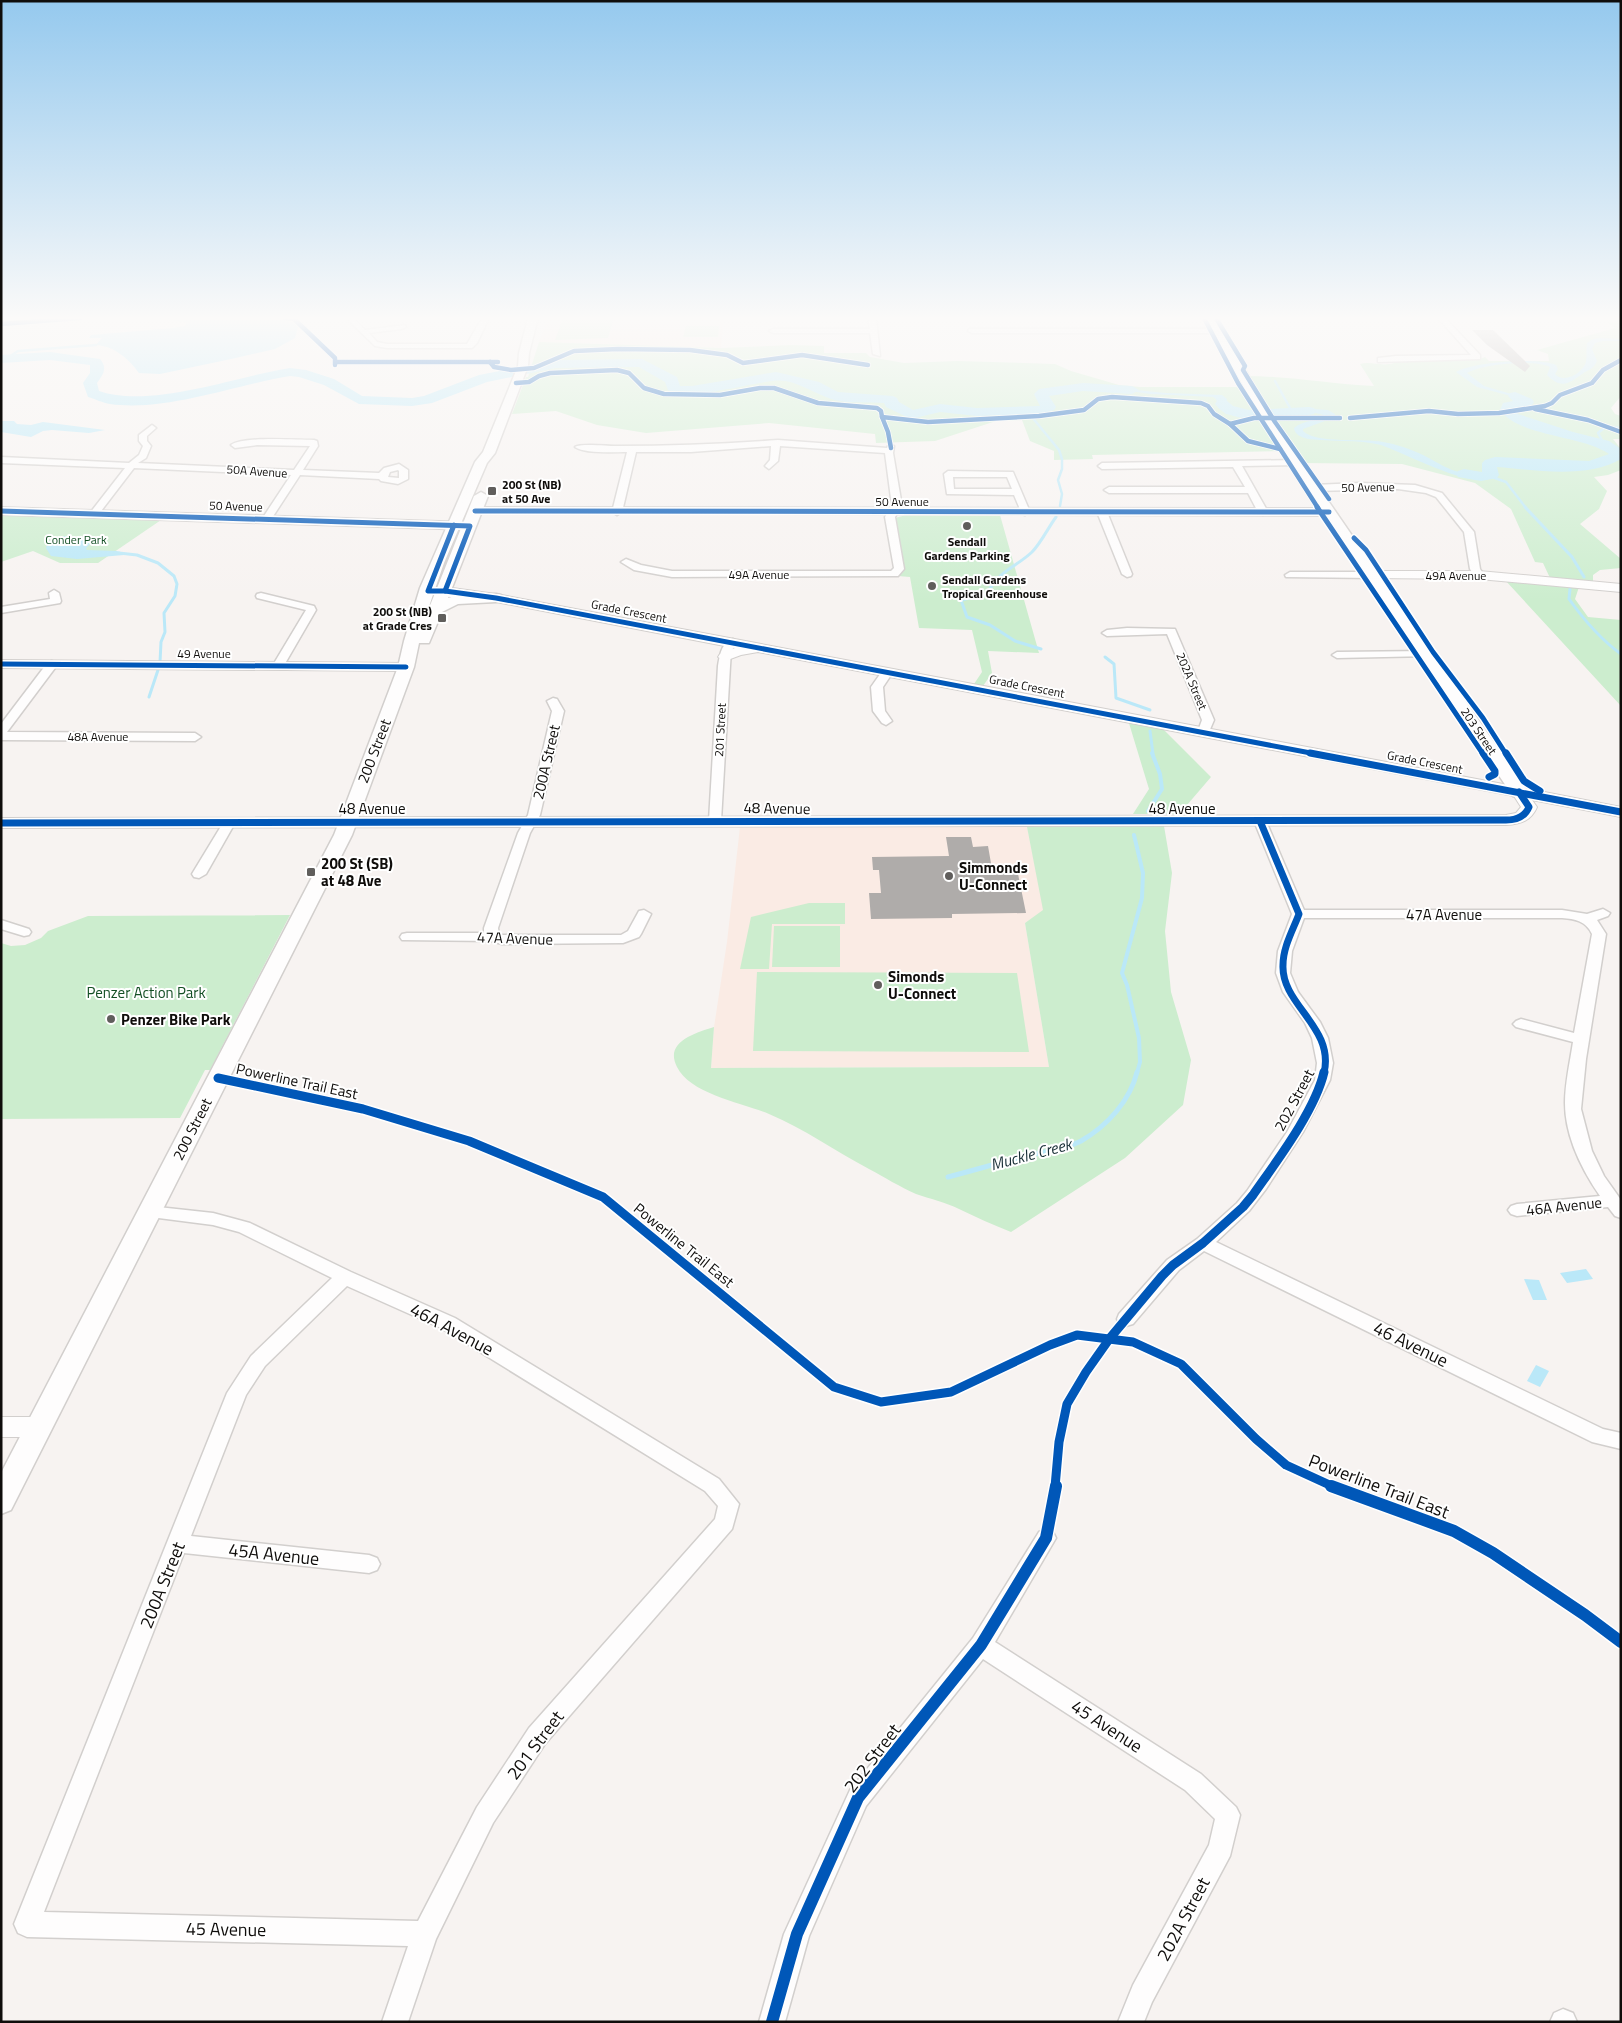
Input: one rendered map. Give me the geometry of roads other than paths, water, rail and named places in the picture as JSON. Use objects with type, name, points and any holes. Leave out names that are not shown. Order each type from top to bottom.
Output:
[{"type":"main road","name":"200 Street","points":[[1,1502],[343,835],[406,667],[410,642],[428,591],[471,484],[481,462],[489,453],[504,412]]},
{"type":"main road","name":"203 Street","points":[[1263,412],[1519,792]]},
{"type":"main road","name":"200 Street","points":[[406,667],[423,642],[445,591],[475,511],[490,462],[489,453]]},
{"type":"main road","points":[[471,484],[474,491],[470,509],[475,511]]},
{"type":"main road","points":[[438,609],[455,600],[496,598]]},
{"type":"street","points":[[95,513],[132,465],[143,456],[147,446],[144,435],[152,428]]},
{"type":"street","points":[[235,445],[257,442],[314,442],[314,446],[267,519]]},
{"type":"street","points":[[769,466],[774,461],[775,447],[778,443]]},
{"type":"street","points":[[579,447],[591,449],[691,450],[778,443],[890,449],[897,506],[894,512]]},
{"type":"street","points":[[618,512],[632,449]]},
{"type":"street","name":"50A Avenue","points":[[1,460],[197,467],[296,474],[383,476]]},
{"type":"street","points":[[1109,490],[1149,478],[1237,465],[1296,463]]},
{"type":"street","points":[[1237,465],[1263,512]]},
{"type":"street","points":[[1102,466],[1149,478],[1251,490]]},
{"type":"street","points":[[1017,492],[950,492],[948,474],[1010,474],[1025,512]]},
{"type":"street","name":"50 Avenue","points":[[1314,488],[1424,488],[1439,495],[1469,532],[1475,569],[1479,574]]},
{"type":"street","name":"50 Avenue","points":[[1,511],[470,526]]},
{"type":"street","name":"50 Avenue","points":[[475,511],[1330,512]]},
{"type":"street","name":"49A Avenue","points":[[626,562],[638,568],[682,574],[894,574],[899,570],[890,517],[894,512]]},
{"type":"street","points":[[1102,512],[1127,574]]},
{"type":"street","name":"49A Avenue","points":[[1290,575],[1479,574],[1621,588]]},
{"type":"street","name":"Grade Crescent","points":[[428,591],[445,591],[496,598],[1204,731],[1621,812]]},
{"type":"street","points":[[1,610],[56,601],[54,593]]},
{"type":"street","points":[[261,596],[310,608],[311,610],[279,665]]},
{"type":"street","name":"202A Street","points":[[1107,633],[1171,631],[1208,720],[1204,731]]},
{"type":"street","name":"201 Street","points":[[715,821],[725,656],[733,642]]},
{"type":"street","points":[[725,656],[738,651],[768,649]]},
{"type":"street","points":[[1337,655],[1427,654]]},
{"type":"street","name":"49 Avenue","points":[[1,664],[406,667]]},
{"type":"street","points":[[1,732],[52,664]]},
{"type":"street","points":[[886,721],[879,711],[877,687],[887,672]]},
{"type":"street","name":"200A Street","points":[[492,937],[491,928],[524,833],[530,821],[558,711],[554,701]]},
{"type":"street","name":"48A Avenue","points":[[1,736],[195,737]]},
{"type":"street","name":"48 Avenue","points":[[1,823],[1512,820],[1520,819],[1527,813],[1529,807],[1519,792]]},
{"type":"street","points":[[1260,821],[1299,914]]},
{"type":"street","points":[[199,874],[229,823]]},
{"type":"street","points":[[1603,913],[1588,919],[1596,927],[1599,934],[1573,1097],[1576,1123],[1584,1151],[1616,1207]]},
{"type":"street","name":"47A Avenue","points":[[407,937],[492,937],[502,940],[622,940],[634,934],[644,914]]},
{"type":"street","name":"47A Avenue","points":[[1299,914],[1562,914],[1588,919]]},
{"type":"street","name":"202 Street","points":[[1126,1319],[1173,1265],[1203,1243],[1253,1196],[1310,1106],[1325,1071],[1323,1050],[1314,1024],[1292,996],[1282,974],[1284,955],[1299,914]]},
{"type":"street","points":[[1,924],[24,932]]},
{"type":"street","points":[[1521,1024],[1581,1039]]},
{"type":"street","name":"46A Avenue","points":[[1517,1210],[1616,1207]]},
{"type":"street","name":"46A Avenue","points":[[149,1212],[213,1219],[244,1227],[345,1277],[448,1324],[712,1485],[728,1504]]},
{"type":"street","name":"46 Avenue","points":[[1203,1243],[1599,1436],[1621,1441]]},
{"type":"street","name":"200A Street","points":[[26,1924],[237,1393],[258,1362],[345,1277]]},
{"type":"street","points":[[1,1427],[38,1427]]},
{"type":"street","name":"201 Street","points":[[395,2022],[426,1934],[485,1816],[537,1736],[725,1523],[728,1504]]},
{"type":"street","name":"202 Street","points":[[772,2022],[797,1934],[858,1798],[980,1645],[1046,1538]]},
{"type":"street","name":"45A Avenue","points":[[178,1544],[369,1564]]},
{"type":"street","name":"45 Avenue","points":[[980,1645],[1193,1782],[1228,1815]]},
{"type":"street","name":"202A Street","points":[[1131,2022],[1142,1994],[1221,1848],[1228,1815]]},
{"type":"street","name":"45 Avenue","points":[[26,1924],[426,1934]]},
{"type":"water","points":[[1224,412],[1254,412],[1256,416]]},
{"type":"water","points":[[1273,412],[1332,412],[1335,414],[1334,417],[1318,413],[1274,415]]},
{"type":"water","points":[[1333,418],[1303,429],[1303,431],[1318,438],[1375,441],[1393,444],[1423,455],[1457,472],[1480,474],[1486,468],[1496,468],[1491,478],[1481,480],[1468,478],[1436,468],[1381,445],[1363,442],[1308,439],[1299,435],[1294,428],[1302,423],[1313,420]]},
{"type":"water","points":[[1,421],[14,421],[17,424],[31,425],[43,422],[105,430],[89,433],[52,430],[43,431],[31,437],[1,432]]},
{"type":"water","points":[[65,536],[90,538],[91,543],[86,548],[87,550],[117,551],[124,553],[124,555],[77,559],[51,556],[46,548],[48,542]]},
{"type":"water","points":[[1586,1269],[1593,1279],[1567,1283],[1560,1273]]},
{"type":"water","points":[[1524,1279],[1539,1280],[1547,1300],[1533,1300]]},
{"type":"water","points":[[1536,1365],[1549,1371],[1540,1387],[1527,1381]]},
{"type":"waterway","points":[[906,412],[911,415],[922,412]]},
{"type":"waterway","name":"Muckle Creek","points":[[1028,412],[1059,450],[1062,459],[1062,469],[1058,480],[1062,494],[1060,506]]},
{"type":"waterway","points":[[1236,412],[1249,414],[1287,412]]},
{"type":"waterway","points":[[1464,474],[1481,477],[1491,475],[1490,463],[1495,462],[1590,466],[1607,461],[1617,455],[1614,450],[1604,444],[1569,436],[1513,417],[1509,412]]},
{"type":"waterway","points":[[1613,427],[1621,428]]},
{"type":"waterway","points":[[1604,428],[1598,433],[1604,444]]},
{"type":"waterway","points":[[1489,476],[1506,482],[1526,508]]},
{"type":"waterway","points":[[1525,507],[1572,557],[1584,577]]},
{"type":"waterway","name":"Muckle Creek","points":[[1041,649],[1015,641],[990,625],[967,617],[961,600],[987,594],[1002,574],[1032,552],[1056,517]]},
{"type":"waterway","points":[[119,553],[137,555],[158,563],[174,576],[177,584],[175,596],[164,613],[165,632],[161,642],[160,662]]},
{"type":"waterway","points":[[1570,589],[1569,599],[1580,614],[1599,636],[1621,654]]},
{"type":"waterway","name":"Muckle Creek","points":[[1105,657],[1114,664],[1116,698],[1150,710]]},
{"type":"waterway","points":[[149,697],[158,670]]},
{"type":"waterway","name":"Muckle Creek","points":[[1150,731],[1153,754]]},
{"type":"waterway","name":"Muckle Creek","points":[[1148,811],[1162,789],[1160,774],[1152,753]]},
{"type":"waterway","name":"Muckle Creek","points":[[1134,835],[1143,873],[1142,898],[1122,973],[1127,985],[1139,1038],[1140,1062],[1137,1073]]},
{"type":"waterway","name":"Muckle Creek","points":[[948,1177],[1058,1149],[1081,1141],[1100,1128],[1116,1112],[1129,1093],[1137,1072]]},
{"type":"place","name":"200 St (NB) at 50 Ave","points":[[492,491]]},
{"type":"place","name":"Sendall Gardens Parking","points":[[967,526]]},
{"type":"place","name":"Sendall Gardens Tropical Greenhouse","points":[[932,586]]},
{"type":"place","name":"200 St (NB) at Grade Cres","points":[[442,618]]},
{"type":"place","name":"200 St (SB) at 48 Ave","points":[[311,872]]},
{"type":"place","name":"Simmonds U-Connect","points":[[949,876]]},
{"type":"place","name":"Simonds U-Connect","points":[[878,985]]},
{"type":"place","name":"Penzer Bike Park","points":[[111,1019]]},
{"type":"park label","name":"Conder Park","points":[[76,539]]},
{"type":"park label","name":"Penzer Action Park","points":[[146,992]]}]
